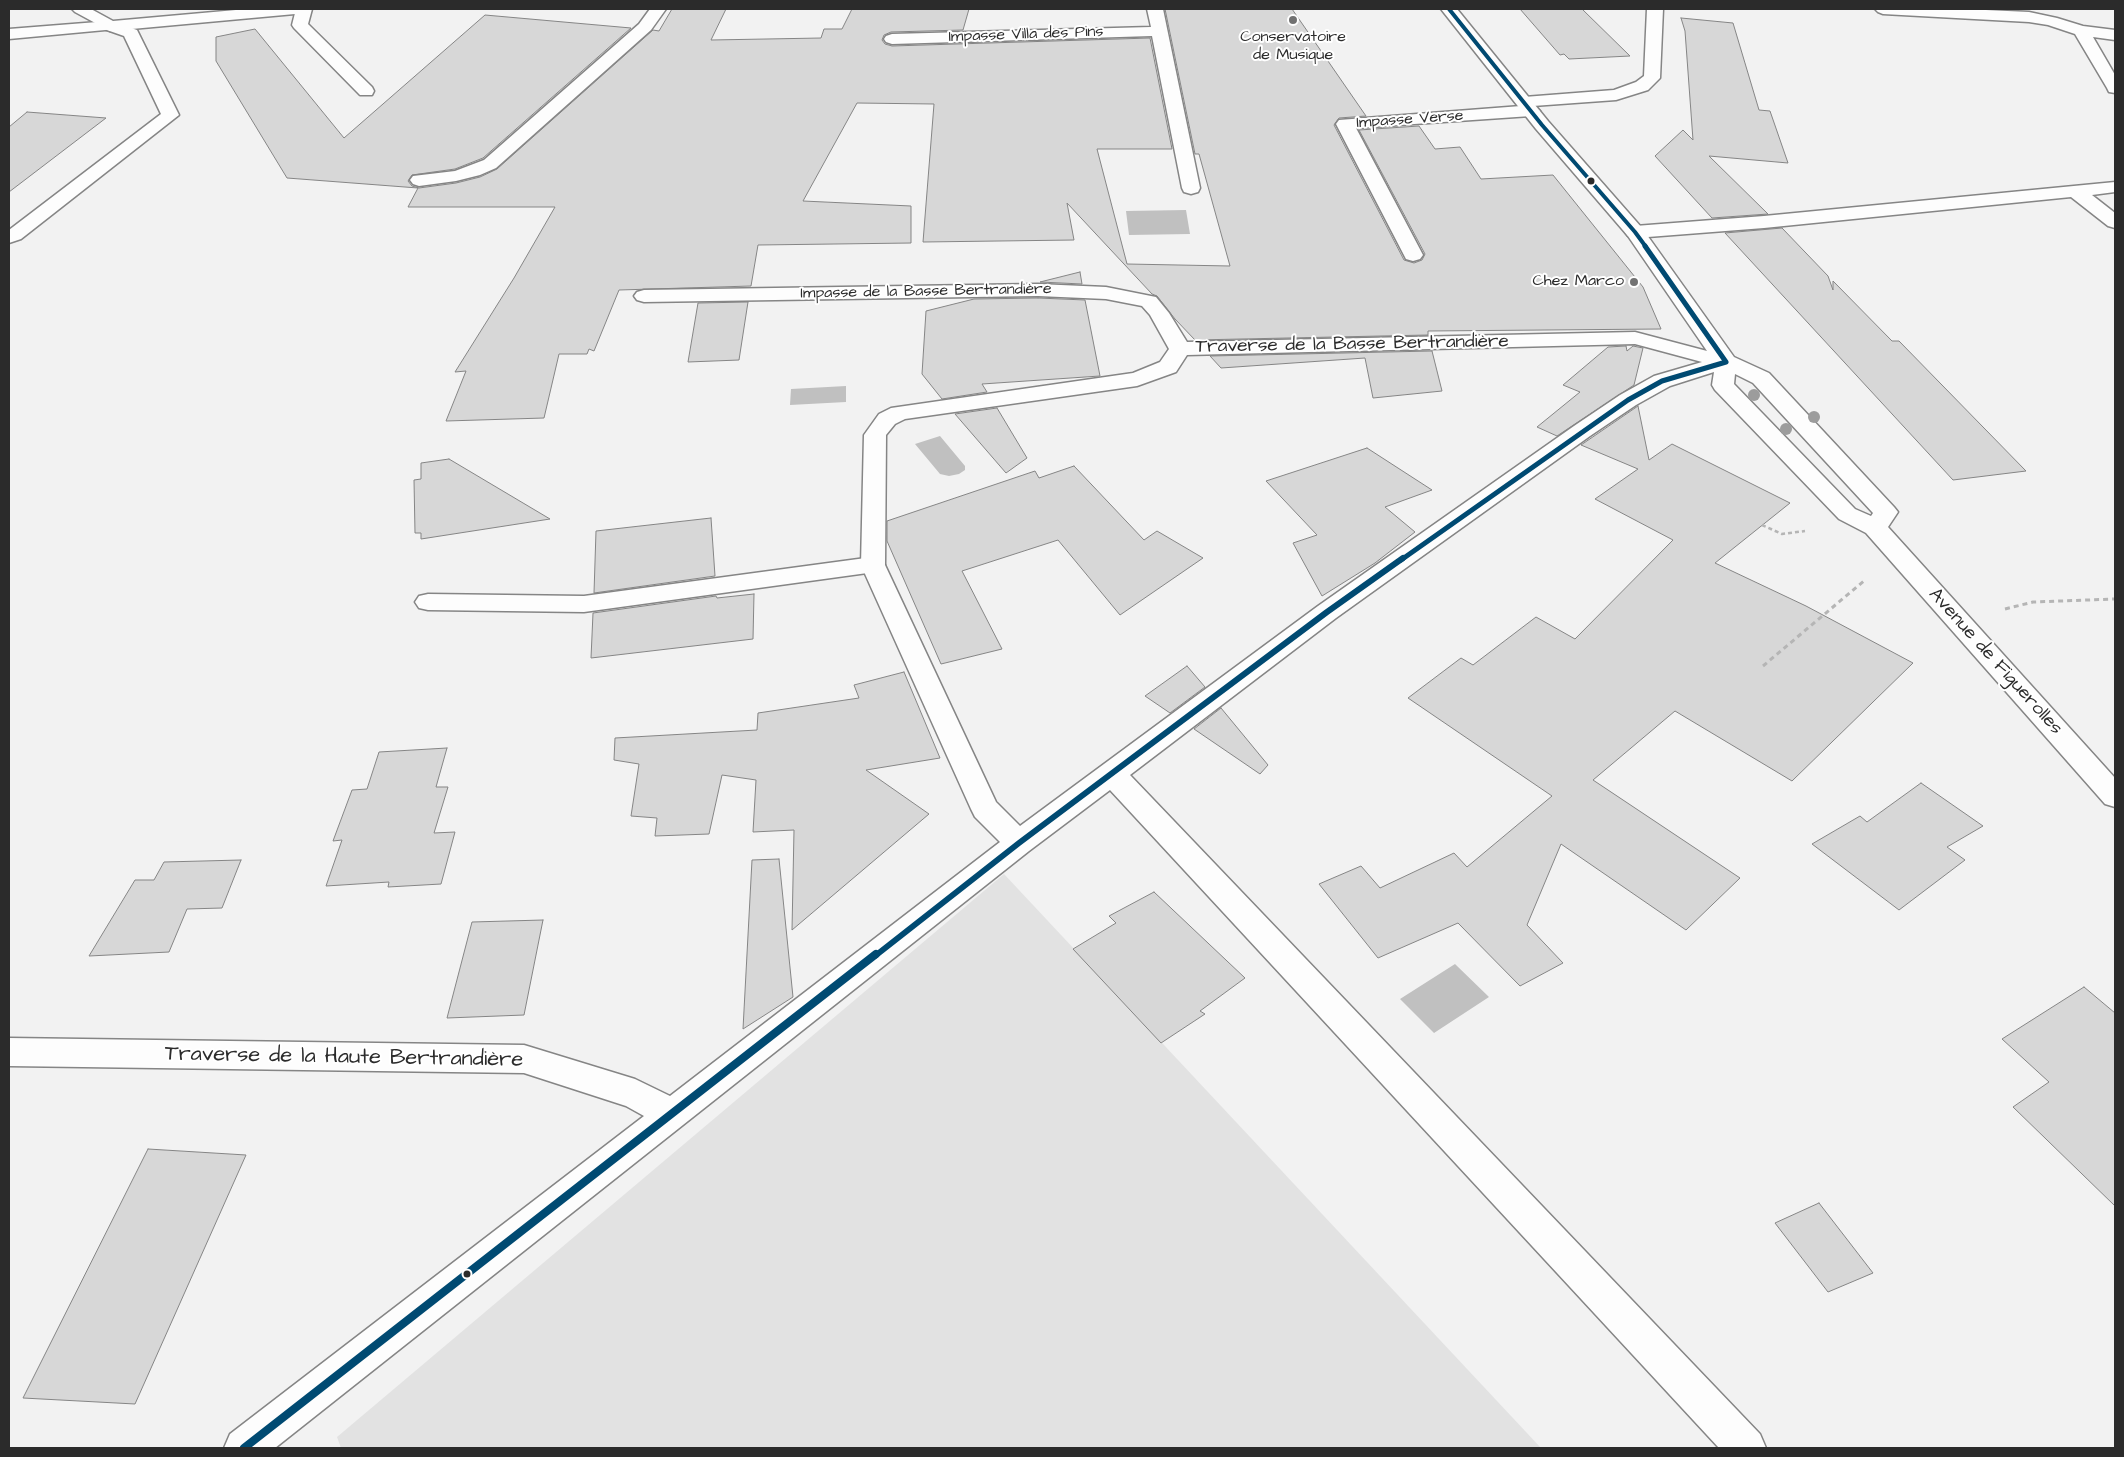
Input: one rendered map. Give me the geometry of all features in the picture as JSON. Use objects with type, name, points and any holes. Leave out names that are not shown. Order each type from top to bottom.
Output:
[{"type":"street","points":[[9,236],[14,236],[170,115],[131,33],[110,26],[80,9]]},
{"type":"street","points":[[9,34],[295,9]]},
{"type":"street","points":[[304,9],[300,25],[366,91]]},
{"type":"street","points":[[419,180],[456,176],[490,164],[645,27],[658,9]]},
{"type":"street","points":[[1155,9],[1191,188]]},
{"type":"street","points":[[1449,9],[1635,232],[1726,362],[1761,378],[1886,512],[1874,528]]},
{"type":"street","points":[[1528,106],[1616,95],[1642,86],[1652,78],[1655,9]]},
{"type":"street","points":[[1883,9],[2030,18],[2051,21],[2080,31],[2115,35]]},
{"type":"street","name":"Impasse Villa des Pins","points":[[892,39],[1160,31]]},
{"type":"street","points":[[2080,31],[2115,88]]},
{"type":"street","name":"Impasse Verse","points":[[1413,255],[1345,124],[1528,106]]},
{"type":"street","points":[[1635,232],[1764,222],[2115,187]]},
{"type":"street","points":[[2075,191],[2115,222]]},
{"type":"street","name":"Impasse de la Basse Bertrandière","points":[[644,296],[1038,290],[1106,293],[1149,302],[1159,313],[1180,349]]},
{"type":"street","name":"Traverse de la Basse Bertrandière","points":[[1020,843],[985,809],[873,564],[875,435],[887,419],[899,413],[1137,379],[1168,367],[1180,349],[1635,338],[1726,362]]},
{"type":"street","points":[[244,1448],[1020,843],[1327,612],[1582,430],[1628,400],[1662,381],[1726,362]]},
{"type":"street","name":"Avenue de Figuerolles","points":[[1726,362],[1723,385],[1847,514],[1874,528],[2115,796]]},
{"type":"street","points":[[428,602],[584,604],[873,564]]},
{"type":"street","points":[[1112,774],[1746,1448]]},
{"type":"street","name":"Traverse de la Haute Bertrandière","points":[[9,1052],[524,1059],[635,1094],[656,1105],[668,1116]]},
{"type":"path","points":[[1763,666],[1876,571],[1903,560]]},
{"type":"path","points":[[1958,622],[2033,602],[2115,600]]},
{"type":"shaded area","points":[[1186,210],[1190,234],[1129,235],[1126,211]]},
{"type":"shaded area","points":[[846,386],[846,402],[790,405],[791,389]]},
{"type":"shaded area","points":[[940,436],[965,466],[965,470],[959,474],[949,476],[940,474],[915,444]]},
{"type":"shaded area","points":[[1004,874],[1541,1448],[341,1448],[337,1437]]},
{"type":"shaded area","points":[[1455,964],[1489,997],[1434,1033],[1400,999]]},
{"type":"building","points":[[672,9],[726,9],[711,40],[821,38],[824,29],[842,29],[852,9],[969,9],[963,30],[891,32],[884,35],[882,40],[885,44],[892,46],[1150,38],[1172,149],[1097,149],[1127,264],[1230,266],[1199,154],[1195,154],[1165,9],[1292,9],[1366,116],[1339,118],[1334,125],[1404,260],[1414,263],[1422,260],[1425,254],[1359,130],[1419,126],[1435,149],[1460,147],[1481,179],[1553,175],[1643,287],[1661,329],[1428,331],[1428,335],[1195,340],[1157,296],[1152,294],[1067,203],[1074,240],[923,242],[934,104],[857,103],[803,201],[911,206],[911,243],[758,245],[751,286],[619,290],[594,351],[589,349],[587,354],[559,354],[544,418],[446,421],[466,371],[455,372],[514,278],[555,207],[408,207],[418,188],[287,178],[216,61],[216,37],[255,29],[344,138],[485,15],[631,28],[483,158],[455,169],[412,175],[408,181],[412,186],[419,188],[456,183],[480,177],[497,169],[653,30],[659,31]]},
{"type":"building","points":[[1520,9],[1582,9],[1630,56],[1569,59],[1564,54],[1560,55]]},
{"type":"building","points":[[1681,18],[1733,23],[1759,110],[1770,111],[1788,163],[1709,156],[1768,214],[1712,218],[1655,156],[1683,130],[1693,140],[1685,31]]},
{"type":"building","points":[[27,112],[106,118],[9,192],[9,127]]},
{"type":"building","points":[[1782,228],[1828,276],[1833,290],[1833,281],[1892,341],[1899,341],[2026,471],[1953,480],[1725,233]]},
{"type":"building","points":[[1080,272],[1082,284],[1040,282]]},
{"type":"building","points":[[1038,298],[1085,300],[1100,376],[982,384],[987,392],[942,399],[922,374],[926,311],[974,299]]},
{"type":"building","points":[[748,302],[739,360],[688,362],[698,303]]},
{"type":"building","points":[[1626,346],[1627,351],[1633,346],[1643,348],[1634,385],[1557,436],[1537,427],[1580,392],[1563,385],[1608,347]]},
{"type":"building","points":[[1432,351],[1442,391],[1373,398],[1365,358],[1221,368],[1210,356]]},
{"type":"building","points":[[1638,406],[1649,460],[1672,444],[1790,503],[1715,563],[1806,606],[1913,663],[1792,781],[1675,711],[1593,780],[1740,878],[1686,930],[1561,844],[1527,925],[1563,963],[1520,986],[1458,923],[1378,958],[1319,884],[1361,866],[1380,888],[1454,853],[1467,867],[1552,796],[1408,698],[1461,658],[1473,665],[1536,617],[1575,639],[1673,540],[1595,499],[1638,469],[1581,445]]},
{"type":"building","points":[[997,408],[1027,458],[1006,473],[955,414]]},
{"type":"building","points":[[1367,448],[1432,490],[1385,507],[1415,532],[1375,563],[1322,596],[1293,543],[1317,535],[1266,481]]},
{"type":"building","points":[[449,459],[550,519],[421,539],[421,533],[415,533],[414,480],[421,479],[421,463]]},
{"type":"building","points":[[1074,466],[1144,540],[1157,531],[1203,558],[1120,615],[1058,540],[962,571],[1002,649],[941,664],[887,541],[887,521],[1035,471],[1039,478]]},
{"type":"building","points":[[711,518],[715,576],[594,593],[596,531]]},
{"type":"building","points":[[754,594],[753,639],[591,658],[593,613],[716,596],[717,598]]},
{"type":"building","points":[[1187,666],[1205,687],[1170,713],[1145,696]]},
{"type":"building","points":[[904,672],[940,758],[866,770],[929,814],[792,930],[794,830],[753,832],[756,780],[722,775],[709,834],[655,836],[657,818],[631,816],[639,764],[614,760],[615,738],[757,730],[758,713],[859,698],[854,685]]},
{"type":"building","points":[[1221,708],[1268,765],[1260,774],[1194,729]]},
{"type":"building","points":[[447,748],[436,787],[448,787],[434,833],[455,832],[441,884],[388,887],[389,882],[326,886],[342,840],[333,841],[352,790],[367,789],[379,752]]},
{"type":"building","points":[[1921,783],[1983,826],[1947,847],[1965,860],[1899,910],[1812,844],[1860,816],[1867,822]]},
{"type":"building","points":[[779,859],[793,997],[743,1029],[752,860]]},
{"type":"building","points":[[241,860],[222,908],[187,909],[169,952],[89,956],[135,880],[154,880],[164,862]]},
{"type":"building","points":[[1154,892],[1245,978],[1200,1011],[1205,1014],[1161,1043],[1073,949],[1116,923],[1109,916]]},
{"type":"building","points":[[543,920],[524,1015],[447,1018],[472,922]]},
{"type":"building","points":[[2084,987],[2115,1013],[2115,1206],[2013,1107],[2049,1082],[2002,1039]]},
{"type":"building","points":[[148,1149],[246,1155],[135,1404],[23,1398]]},
{"type":"building","points":[[1819,1203],[1873,1273],[1828,1292],[1775,1223]]},
{"type":"transit line","points":[[1449,9],[1542,125],[1635,232],[1726,362]]},
{"type":"transit line","points":[[244,1448],[1019,843],[1327,612],[1628,400],[1662,381],[1726,362]]},
{"type":"place","name":"Conservatoire de Musique","points":[[1293,20]]},
{"type":"place","name":"Chez Marco","points":[[1634,282]]}]
